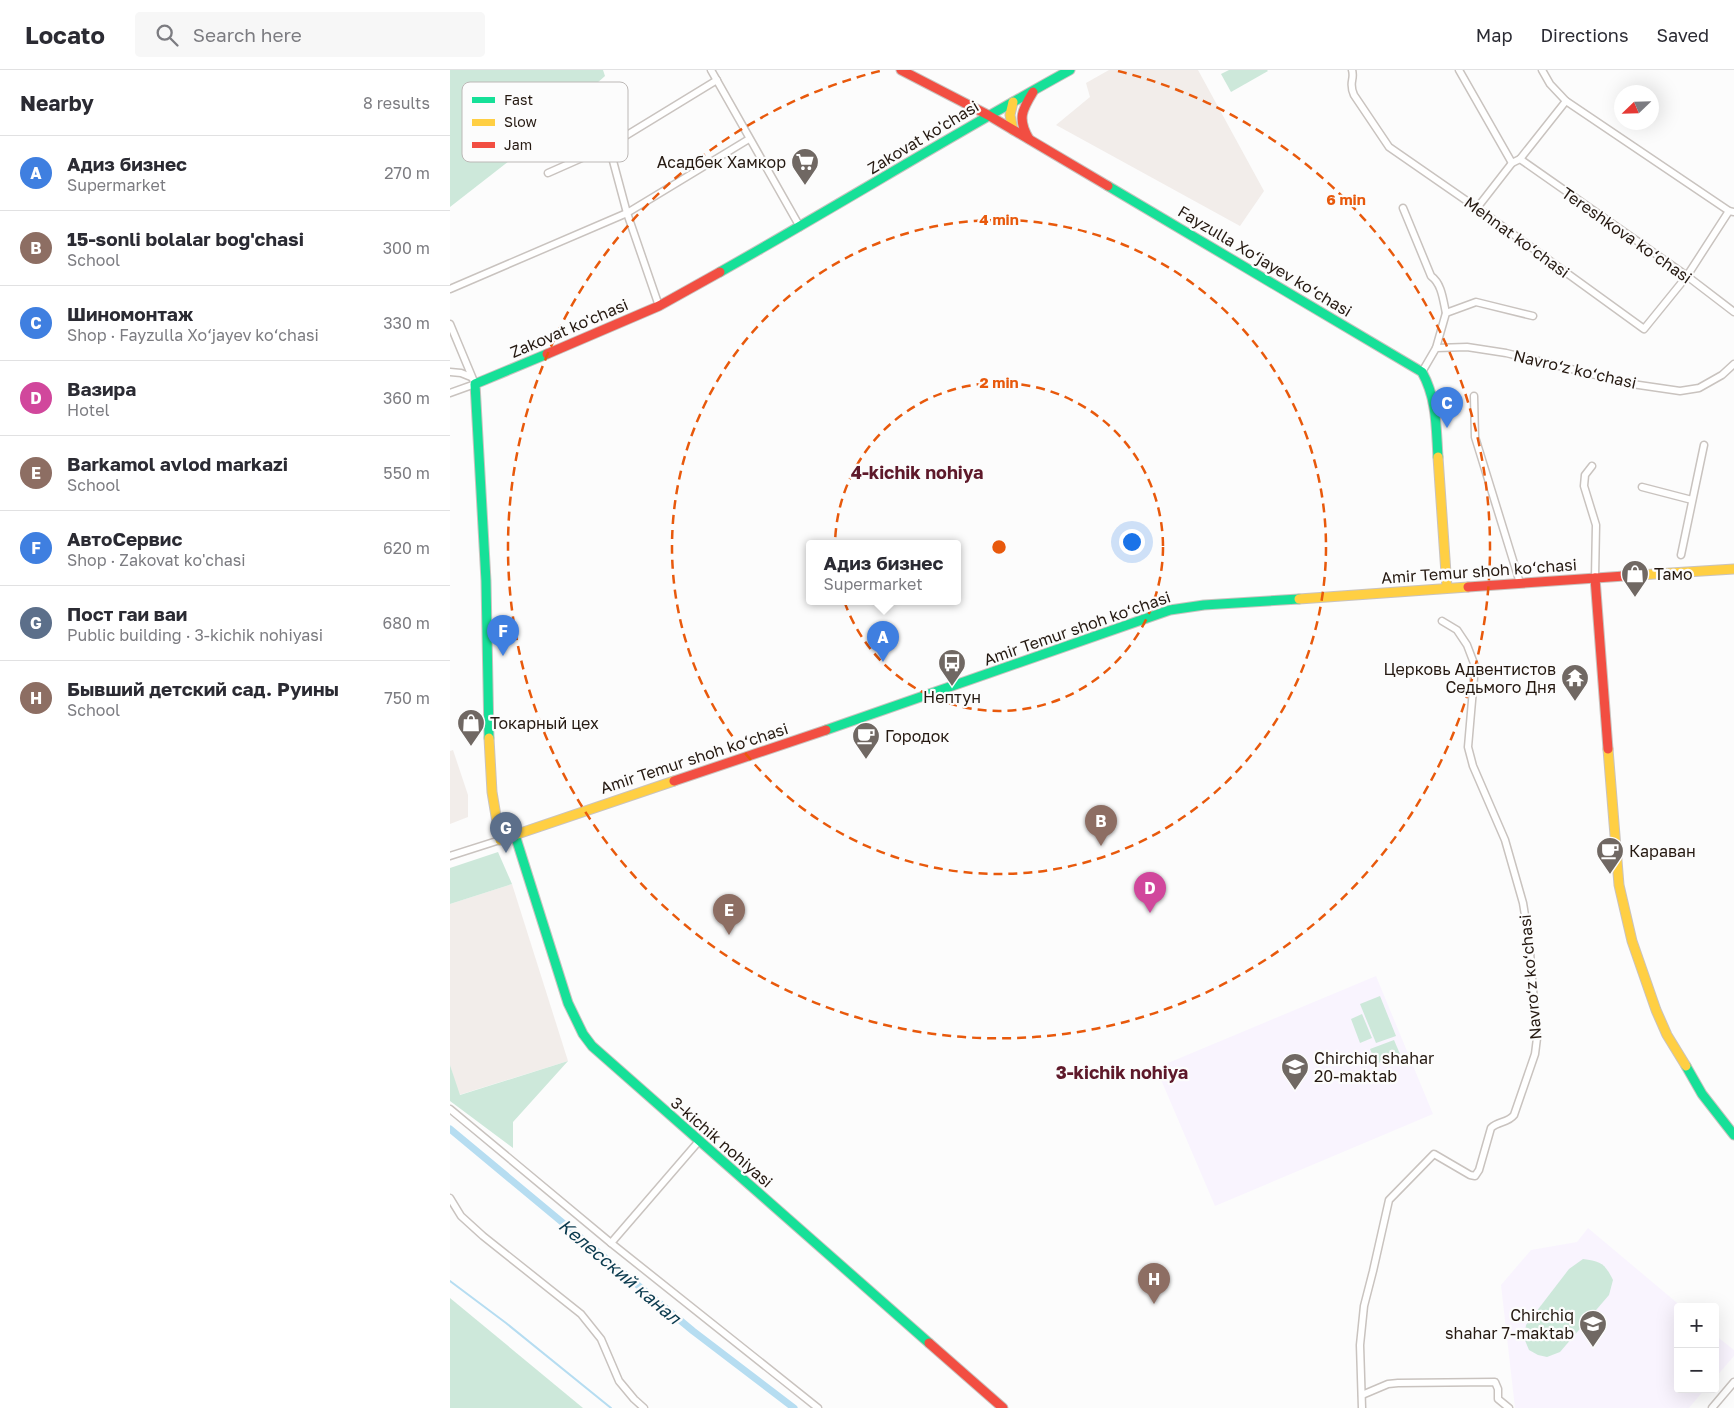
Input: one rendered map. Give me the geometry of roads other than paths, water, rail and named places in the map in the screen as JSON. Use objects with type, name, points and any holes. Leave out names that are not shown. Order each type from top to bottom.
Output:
[{"type":"main road","name":"Fayzulla Xo‘jayev ko‘chasi","points":[[901,70],[988,115],[1422,372]]},
{"type":"main road","name":"Zakovat ko'chasi","points":[[473,381],[660,306],[800,227],[988,115],[1034,90],[1060,72],[1070,70]]},
{"type":"main road","points":[[1029,139],[1022,126],[1021,115],[1034,90]]},
{"type":"main road","points":[[1013,102],[1010,115],[1013,130]]},
{"type":"main road","points":[[1422,372],[1430,387],[1434,404],[1447,588]]},
{"type":"main road","points":[[473,381],[482,490],[494,812],[500,840]]},
{"type":"main road","name":"Amir Temur shoh ko‘chasi","points":[[500,840],[881,711],[1170,610],[1204,605],[1734,570]]},
{"type":"main road","points":[[1595,578],[1619,885],[1632,941],[1650,994],[1667,1035],[1702,1094],[1722,1123],[1734,1135]]},
{"type":"main road","name":"3-kichik nohiyasi","points":[[515,835],[568,1003],[582,1034],[598,1051],[699,1141],[1003,1408]]},
{"type":"street","points":[[711,70],[800,227]]},
{"type":"street","name":"Mehnat ko‘chasi","points":[[1352,70],[1354,72],[1350,87],[1388,147],[1478,208],[1644,330],[1686,276]]},
{"type":"street","points":[[1459,70],[1512,163]]},
{"type":"street","points":[[1542,70],[1550,84],[1566,101],[1732,212],[1686,276]]},
{"type":"street","points":[[628,134],[716,80]]},
{"type":"street","points":[[1478,208],[1512,163],[1520,159],[1566,101]]},
{"type":"street","points":[[450,289],[627,213],[749,139]]},
{"type":"street","name":"Tereshkova ko‘chasi","points":[[1520,159],[1734,312]]},
{"type":"street","points":[[548,173],[573,162]]},
{"type":"street","points":[[613,162],[627,213],[660,306]]},
{"type":"street","points":[[1403,208],[1431,276],[1441,290],[1446,313],[1436,348],[1422,372]]},
{"type":"street","points":[[1446,313],[1476,302],[1533,316]]},
{"type":"street","points":[[450,324],[473,381]]},
{"type":"street","name":"Navro‘z ko‘chasi","points":[[1436,348],[1467,346],[1506,353],[1632,384],[1680,391],[1700,388],[1722,375],[1734,364]]},
{"type":"street","points":[[450,372],[461,373],[473,381]]},
{"type":"street","points":[[450,393],[473,381]]},
{"type":"street","points":[[1474,396],[1475,437],[1520,583]]},
{"type":"street","points":[[1681,555],[1704,445]]},
{"type":"street","points":[[1592,466],[1584,475],[1584,486],[1596,525],[1595,578]]},
{"type":"street","points":[[1642,487],[1692,500]]},
{"type":"street","name":"Navro‘z ko‘chasi","points":[[1362,1408],[1360,1345],[1364,1306],[1389,1200],[1434,1154],[1475,1176],[1479,1170],[1490,1128],[1494,1124],[1510,1119],[1514,1114],[1534,1054],[1537,1038],[1529,940],[1523,903],[1505,840],[1473,766],[1468,747],[1475,666],[1467,645],[1457,630],[1442,621]]},
{"type":"street","points":[[450,856],[500,840]]},
{"type":"street","points":[[450,1109],[611,1243],[818,1408]]},
{"type":"street","points":[[611,1243],[699,1141]]},
{"type":"street","points":[[450,1198],[461,1216],[483,1236],[581,1314],[601,1340],[619,1380],[644,1408]]},
{"type":"street","points":[[1362,1395],[1388,1384],[1398,1383],[1495,1382],[1498,1389],[1498,1399],[1509,1408]]},
{"type":"street","points":[[1712,1408],[1734,1382]]},
{"type":"waterway","name":"Келесский канал","points":[[450,1129],[693,1331],[794,1408]]},
{"type":"waterway","points":[[450,1281],[506,1323],[611,1408]]},
{"type":"place","name":"Асадбек Хамкор","points":[[805,186]]},
{"type":"place","name":"Шиномонтаж","points":[[1447,428]]},
{"type":"place","name":"Тамо","points":[[1635,598]]},
{"type":"place","name":"АвтоСервис","points":[[503,656]]},
{"type":"place","name":"Адиз бизнес","points":[[883,662]]},
{"type":"place","name":"Нептун","points":[[952,687]]},
{"type":"place","name":"Церковь Адвентистов Седьмого Дня","points":[[1575,702]]},
{"type":"place","name":"Токарный цех","points":[[471,747]]},
{"type":"place","name":"Городок","points":[[866,760]]},
{"type":"place","name":"15-sonli bolalar bog'chasi","points":[[1101,846]]},
{"type":"place","name":"Пост гаи ваи","points":[[506,853]]},
{"type":"place","name":"Караван","points":[[1610,875]]},
{"type":"place","name":"Вазира","points":[[1150,913]]},
{"type":"place","name":"Barkamol avlod markazi","points":[[729,935]]},
{"type":"place","name":"Chirchiq shahar 20-maktab","points":[[1295,1091]]},
{"type":"place","name":"Бывший детский сад. Руины","points":[[1154,1304]]},
{"type":"place","name":"Chirchiq shahar 7-maktab","points":[[1593,1348]]},
{"type":"district","name":"4-kichik nohiya","points":[[917,472]]},
{"type":"district","name":"3-kichik nohiya","points":[[1122,1072]]}]
